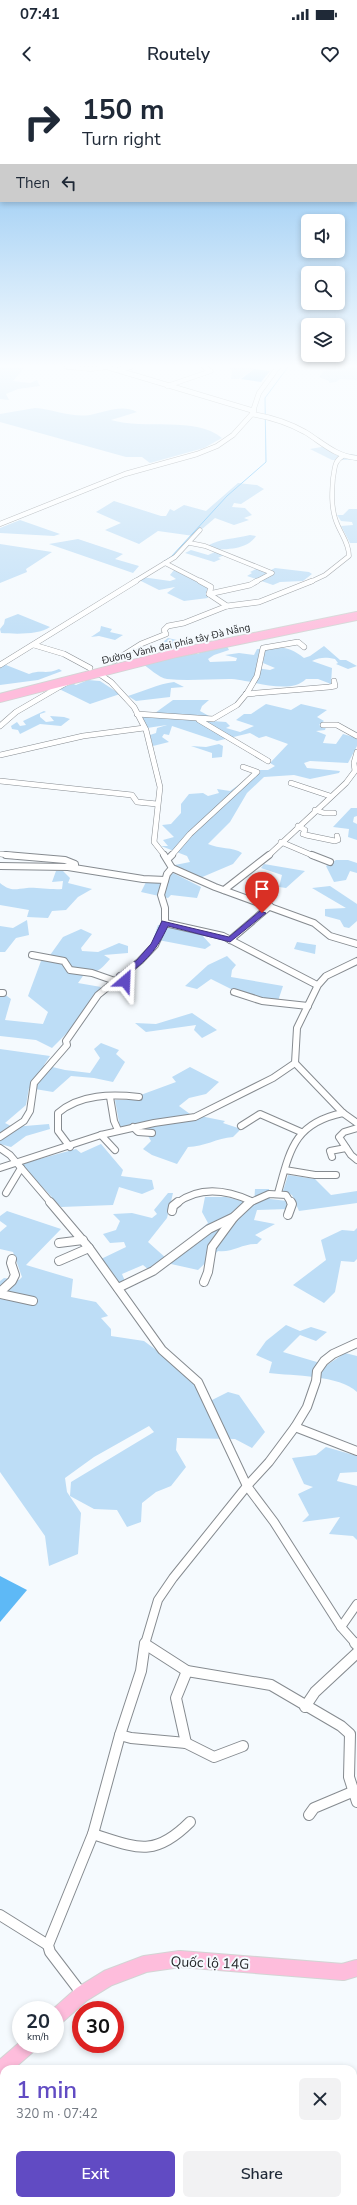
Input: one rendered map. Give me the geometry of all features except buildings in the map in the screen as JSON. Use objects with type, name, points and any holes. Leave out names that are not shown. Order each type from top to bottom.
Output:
[{"type":"main road","name":"Đường Vành đai phía tây Đà Nẵng","points":[[0,691],[114,661],[294,621],[357,610]]},
{"type":"main road","name":"Đường Vành đai phía tây Đà Nẵng","points":[[0,698],[72,679],[292,628],[357,616]]},
{"type":"main road","points":[[90,668],[98,673]]},
{"type":"main road","name":"Quốc lộ 14G","points":[[64,2010],[82,1994],[108,1978],[139,1966],[180,1959],[342,1972],[357,1968]]},
{"type":"main road","points":[[6,2065],[20,2053]]},
{"type":"street","points":[[0,524],[125,474],[151,466]]},
{"type":"street","points":[[114,661],[141,644],[166,634],[164,630],[168,626],[184,623],[227,606],[259,602],[299,588],[325,575],[349,556],[349,548],[335,519],[331,498],[335,466]]},
{"type":"street","points":[[0,665],[177,556],[200,530]]},
{"type":"street","points":[[190,543],[205,546],[272,573],[250,585],[209,594]]},
{"type":"street","points":[[165,563],[211,587],[209,594]]},
{"type":"street","points":[[209,594],[227,606]]},
{"type":"street","points":[[137,714],[213,719],[237,705],[246,694],[257,676],[263,648],[298,642],[304,647]]},
{"type":"street","points":[[34,645],[52,648],[76,658],[90,668]]},
{"type":"street","points":[[98,673],[111,682],[134,707],[146,730],[160,787],[154,842],[168,859],[172,868],[224,890],[314,923],[330,936],[357,944]]},
{"type":"street","points":[[0,726],[8,717],[28,703],[54,692],[72,679]]},
{"type":"street","points":[[246,694],[329,687],[336,685],[334,681]]},
{"type":"street","points":[[198,719],[268,761]]},
{"type":"street","points":[[323,725],[337,726],[357,736]]},
{"type":"street","points":[[0,755],[83,736],[144,728]]},
{"type":"street","points":[[224,890],[260,863],[330,796],[346,783],[356,771],[354,763],[357,752]]},
{"type":"street","points":[[168,859],[190,834],[257,772],[243,767]]},
{"type":"street","points":[[0,781],[132,795],[137,802],[157,804]]},
{"type":"street","points":[[291,783],[330,796]]},
{"type":"street","points":[[315,810],[324,814],[334,813]]},
{"type":"street","points":[[298,826],[305,830],[303,834],[306,835],[335,841],[338,840],[337,836]]},
{"type":"street","points":[[281,842],[330,862]]},
{"type":"street","points":[[0,854],[65,860],[75,864],[75,867]]},
{"type":"street","points":[[0,866],[75,867],[111,872],[123,877],[165,880]]},
{"type":"street","points":[[0,1137],[17,1128],[26,1120],[29,1112],[31,1091],[34,1083],[67,1045],[66,1041],[98,995],[140,962],[155,945],[165,923],[166,908],[161,895],[165,880],[172,868]]},
{"type":"street","points":[[230,940],[270,906]]},
{"type":"street","points":[[165,923],[230,940],[318,985]]},
{"type":"street","points":[[32,955],[64,961],[70,970],[118,979],[130,989]]},
{"type":"street","points":[[294,1063],[298,1022],[318,985],[326,976],[357,961]]},
{"type":"street","points":[[234,992],[262,1001],[308,1006]]},
{"type":"street","points":[[294,1063],[343,1113],[357,1123]]},
{"type":"street","points":[[0,1168],[18,1165],[118,1130],[195,1117],[254,1088],[294,1063]]},
{"type":"street","points":[[70,1146],[58,1132],[58,1113],[64,1105],[77,1100],[110,1097],[116,1095],[139,1097]]},
{"type":"street","points":[[110,1097],[114,1121],[118,1130]]},
{"type":"street","points":[[278,1193],[292,1146],[301,1132],[323,1118],[343,1113]]},
{"type":"street","points":[[241,1126],[260,1114],[301,1132]]},
{"type":"street","points":[[132,1127],[138,1132],[152,1134]]},
{"type":"street","points":[[357,1128],[339,1135],[346,1148],[357,1160]]},
{"type":"street","points":[[101,1135],[115,1150]]},
{"type":"street","points":[[0,1148],[10,1155],[83,1240],[162,1350],[198,1382],[247,1486],[274,1522],[341,1627],[357,1645]]},
{"type":"street","points":[[332,1157],[330,1151],[346,1148]]},
{"type":"street","points":[[6,1193],[18,1165]]},
{"type":"street","points":[[285,1170],[336,1175]]},
{"type":"street","points":[[172,1211],[173,1206],[183,1197],[215,1192],[227,1192],[251,1201]]},
{"type":"street","points":[[204,1282],[210,1272],[210,1252],[212,1247],[234,1217],[251,1201],[269,1194],[278,1193],[286,1195],[292,1204],[288,1215]]},
{"type":"street","points":[[118,1288],[153,1272],[209,1229],[234,1217]]},
{"type":"street","points":[[60,1243],[83,1240]]},
{"type":"street","points":[[59,1261],[89,1248]]},
{"type":"street","points":[[0,1293],[12,1281],[15,1275],[11,1263],[12,1259]]},
{"type":"street","points":[[0,1293],[33,1301]]},
{"type":"street","points":[[82,1994],[50,1952],[48,1945],[93,1834],[120,1735],[141,1670],[145,1644],[158,1600],[173,1578],[247,1486],[269,1462],[295,1427],[306,1407],[316,1381],[317,1371],[324,1361],[333,1354],[357,1343]]},
{"type":"street","points":[[295,1427],[357,1451]]},
{"type":"street","points":[[341,1627],[357,1604]]},
{"type":"street","points":[[145,1644],[187,1671],[271,1685],[306,1707],[341,1726],[350,1734],[348,1763],[352,1792],[357,1802]]},
{"type":"street","points":[[306,1707],[315,1692],[357,1653]]},
{"type":"street","points":[[186,1743],[176,1698],[187,1671]]},
{"type":"street","points":[[120,1735],[131,1738],[186,1743],[214,1757],[243,1746]]},
{"type":"street","points":[[309,1815],[314,1808],[352,1792]]},
{"type":"street","points":[[93,1834],[141,1847],[152,1848],[167,1843],[190,1822]]},
{"type":"street","points":[[0,1915],[48,1945]]},
{"type":"shaded area","points":[[238,483],[257,485],[264,489],[241,504],[234,503],[232,507],[245,508],[252,515],[244,518],[249,520],[234,525],[215,518],[194,536],[158,531],[139,544],[105,530],[121,523],[96,512],[114,501],[161,516],[166,516],[170,509],[174,511],[184,505],[206,511]]},
{"type":"shaded area","points":[[349,509],[357,509],[357,543],[350,543],[341,526],[353,525],[352,522],[341,521],[337,515],[343,515]]},
{"type":"shaded area","points":[[20,520],[60,534],[54,536],[0,533],[0,528]]},
{"type":"shaded area","points":[[250,535],[256,536],[247,544],[236,548],[211,550],[207,546],[223,540]]},
{"type":"shaded area","points":[[78,539],[123,554],[115,559],[139,566],[133,573],[49,544]]},
{"type":"shaded area","points":[[0,544],[52,552],[26,569],[27,572],[0,583]]},
{"type":"shaded area","points":[[191,550],[208,555],[215,552],[224,555],[218,558],[221,559],[214,562],[185,553]]},
{"type":"shaded area","points":[[258,568],[269,571],[275,568],[309,572],[312,574],[303,581],[280,582],[273,585],[247,576],[252,573],[250,572]]},
{"type":"shaded area","points":[[174,570],[211,587],[206,594],[208,598],[184,601],[167,593],[175,587],[159,590],[139,580],[142,577],[170,581],[176,579],[170,575]]},
{"type":"shaded area","points":[[18,614],[50,627],[33,633],[1,633],[0,629],[4,624],[5,619]]},
{"type":"shaded area","points":[[101,626],[112,629],[110,632],[123,635],[115,640],[99,636],[91,637],[100,631]]},
{"type":"shaded area","points":[[168,638],[186,642],[184,646],[191,653],[198,654],[213,644],[226,644],[229,650],[214,655],[208,659],[210,662],[236,661],[237,658],[225,655],[239,653],[254,655],[257,649],[260,649],[256,668],[270,670],[275,668],[263,663],[265,650],[286,648],[294,651],[304,658],[310,656],[324,646],[340,660],[346,660],[357,666],[348,669],[336,664],[338,663],[335,659],[329,658],[320,658],[312,661],[332,668],[331,684],[318,679],[306,679],[299,684],[280,686],[229,679],[167,679],[157,675],[141,663],[165,660],[167,652],[160,650],[164,648],[159,645]]},
{"type":"shaded area","points":[[6,665],[29,674],[37,672],[50,672],[59,669],[62,671],[38,680],[0,685],[0,666]]},
{"type":"shaded area","points":[[88,680],[100,681],[120,694],[90,704],[55,687],[69,682],[76,685]]},
{"type":"shaded area","points":[[174,682],[184,687],[171,688],[170,697],[136,701],[128,696],[157,686]]},
{"type":"shaded area","points":[[173,700],[209,700],[202,706],[200,711],[209,716],[205,719],[155,713]]},
{"type":"shaded area","points":[[266,704],[291,710],[301,704],[327,710],[317,717],[324,721],[319,725],[326,727],[325,730],[316,731],[326,735],[323,743],[336,744],[343,734],[357,738],[357,746],[348,763],[310,761],[304,763],[307,768],[340,771],[339,773],[310,779],[294,775],[264,777],[247,793],[230,822],[208,844],[242,853],[233,864],[200,878],[177,868],[175,865],[190,862],[187,856],[161,846],[168,846],[163,840],[174,837],[162,825],[171,824],[181,813],[181,804],[189,794],[203,793],[208,796],[219,793],[217,789],[230,791],[260,770],[268,770],[275,766],[270,763],[288,744],[266,736],[259,738],[250,733],[217,741],[172,726],[169,735],[164,734],[162,737],[169,742],[153,746],[150,735],[156,733],[157,728],[167,725],[147,728],[141,716],[226,722],[230,726],[226,728],[240,732],[254,726],[236,720],[244,714],[251,714]]},
{"type":"shaded area","points":[[44,711],[46,712],[40,714],[40,717],[46,722],[54,721],[50,716],[70,719],[61,726],[40,724],[20,734],[18,730],[12,729],[11,726],[17,722],[20,726],[26,725],[23,721]]},
{"type":"shaded area","points":[[219,744],[223,746],[222,757],[212,758],[212,753],[191,746],[206,747]]},
{"type":"shaded area","points":[[351,808],[357,808],[357,816],[354,817],[353,822],[357,824],[357,840],[348,837],[349,829],[333,827]]},
{"type":"shaded area","points":[[336,860],[348,860],[357,863],[357,873],[350,871],[346,880],[334,882],[326,866]]},
{"type":"shaded area","points":[[264,864],[305,871],[286,888],[279,887],[282,875],[261,868]]},
{"type":"shaded area","points":[[56,871],[63,871],[70,878],[68,883],[92,889],[78,897],[66,910],[52,911],[48,918],[27,917],[29,910],[0,905],[0,883],[7,888],[13,889],[62,889],[63,881],[52,882]]},
{"type":"shaded area","points":[[173,873],[201,887],[197,898],[171,895],[168,898],[141,892],[146,882],[160,882]]},
{"type":"shaded area","points":[[330,886],[357,904],[357,921],[349,928],[344,927],[340,920],[325,916],[325,909],[346,908],[312,888]]},
{"type":"shaded area","points":[[27,920],[29,935],[16,938],[5,952],[0,952],[0,926],[13,928]]},
{"type":"shaded area","points":[[158,925],[200,933],[211,945],[205,949],[153,939]]},
{"type":"shaded area","points":[[81,929],[92,934],[81,948],[82,951],[98,952],[119,943],[128,946],[128,953],[104,955],[110,959],[99,970],[85,973],[78,983],[101,987],[69,1031],[52,1048],[36,1040],[0,1036],[0,991],[11,999],[5,1020],[43,1024],[48,1012],[28,996],[41,961],[48,958],[63,937]]},
{"type":"shaded area","points":[[297,942],[316,945],[315,954],[294,949]]},
{"type":"shaded area","points":[[227,956],[236,965],[232,970],[231,977],[283,986],[277,1004],[235,991],[211,979],[197,989],[185,986],[208,965]]},
{"type":"shaded area","points":[[192,1013],[217,1030],[202,1038],[194,1030],[196,1025],[146,1032],[135,1023],[156,1024]]},
{"type":"shaded area","points":[[101,1043],[119,1050],[116,1054],[125,1062],[113,1082],[94,1078],[71,1076],[53,1092],[29,1088],[26,1105],[5,1123],[13,1127],[49,1124],[50,1129],[26,1136],[11,1147],[0,1144],[0,1049],[50,1056],[44,1065],[65,1070],[90,1073],[100,1058],[94,1049]]},
{"type":"shaded area","points":[[190,1067],[219,1082],[206,1094],[189,1098],[179,1106],[190,1114],[225,1121],[223,1123],[241,1129],[233,1137],[221,1139],[200,1146],[188,1147],[177,1164],[152,1155],[143,1149],[151,1141],[144,1129],[120,1128],[115,1100],[127,1100],[176,1082],[172,1077]]},
{"type":"shaded area","points":[[101,1144],[123,1170],[121,1176],[152,1180],[154,1189],[142,1194],[119,1187],[113,1205],[61,1207],[21,1164],[76,1149],[81,1153]]},
{"type":"shaded area","points":[[288,1175],[315,1179],[331,1195],[357,1191],[357,1203],[299,1211],[292,1195],[283,1191]]},
{"type":"shaded area","points":[[255,1189],[269,1189],[270,1199],[287,1201],[288,1209],[257,1210],[254,1220],[275,1224],[255,1235],[262,1239],[257,1244],[247,1245],[228,1251],[218,1251],[198,1270],[171,1264],[179,1248],[208,1223],[202,1212],[205,1197],[226,1197],[254,1204]]},
{"type":"shaded area","points":[[168,1193],[173,1193],[167,1218],[148,1242],[167,1259],[149,1270],[143,1265],[122,1274],[127,1286],[123,1288],[101,1259],[126,1247],[124,1242],[110,1243],[103,1234],[116,1230],[120,1221],[113,1214],[132,1213],[152,1218],[157,1214],[154,1210]]},
{"type":"shaded area","points":[[7,1211],[61,1229],[26,1265],[73,1279],[71,1297],[96,1302],[108,1316],[101,1318],[111,1329],[111,1336],[144,1341],[191,1376],[204,1404],[228,1392],[239,1395],[265,1432],[252,1448],[235,1439],[177,1438],[176,1450],[186,1467],[171,1486],[156,1492],[142,1503],[141,1522],[127,1527],[117,1510],[94,1509],[70,1496],[71,1482],[154,1432],[149,1426],[94,1457],[65,1478],[67,1492],[81,1513],[78,1554],[49,1566],[45,1536],[0,1472],[0,1281],[4,1278],[19,1280],[22,1277],[13,1252],[0,1249],[0,1232],[7,1226],[0,1221],[0,1216]]},
{"type":"shaded area","points":[[357,1228],[357,1259],[354,1262],[341,1261],[335,1292],[324,1303],[293,1285],[326,1260],[321,1240],[342,1230],[354,1231]]},
{"type":"shaded area","points":[[286,1325],[300,1331],[311,1327],[327,1332],[316,1341],[300,1335],[283,1352],[327,1365],[345,1353],[357,1356],[357,1392],[349,1386],[328,1379],[269,1373],[272,1362],[256,1355],[266,1341]]},
{"type":"shaded area","points":[[326,1447],[357,1456],[357,1472],[340,1473],[337,1481],[357,1486],[357,1540],[353,1536],[329,1534],[340,1517],[302,1522],[309,1515],[298,1494],[313,1487],[304,1484],[292,1458],[316,1455]]},
{"type":"water","points":[[0,1576],[27,1590],[0,1622]]},
{"type":"waterway","points":[[163,562],[171,557],[227,496],[261,466]]},
{"type":"route","points":[[125,981],[120,976],[140,962],[155,945],[165,923],[223,936],[230,940],[262,913]]}]
